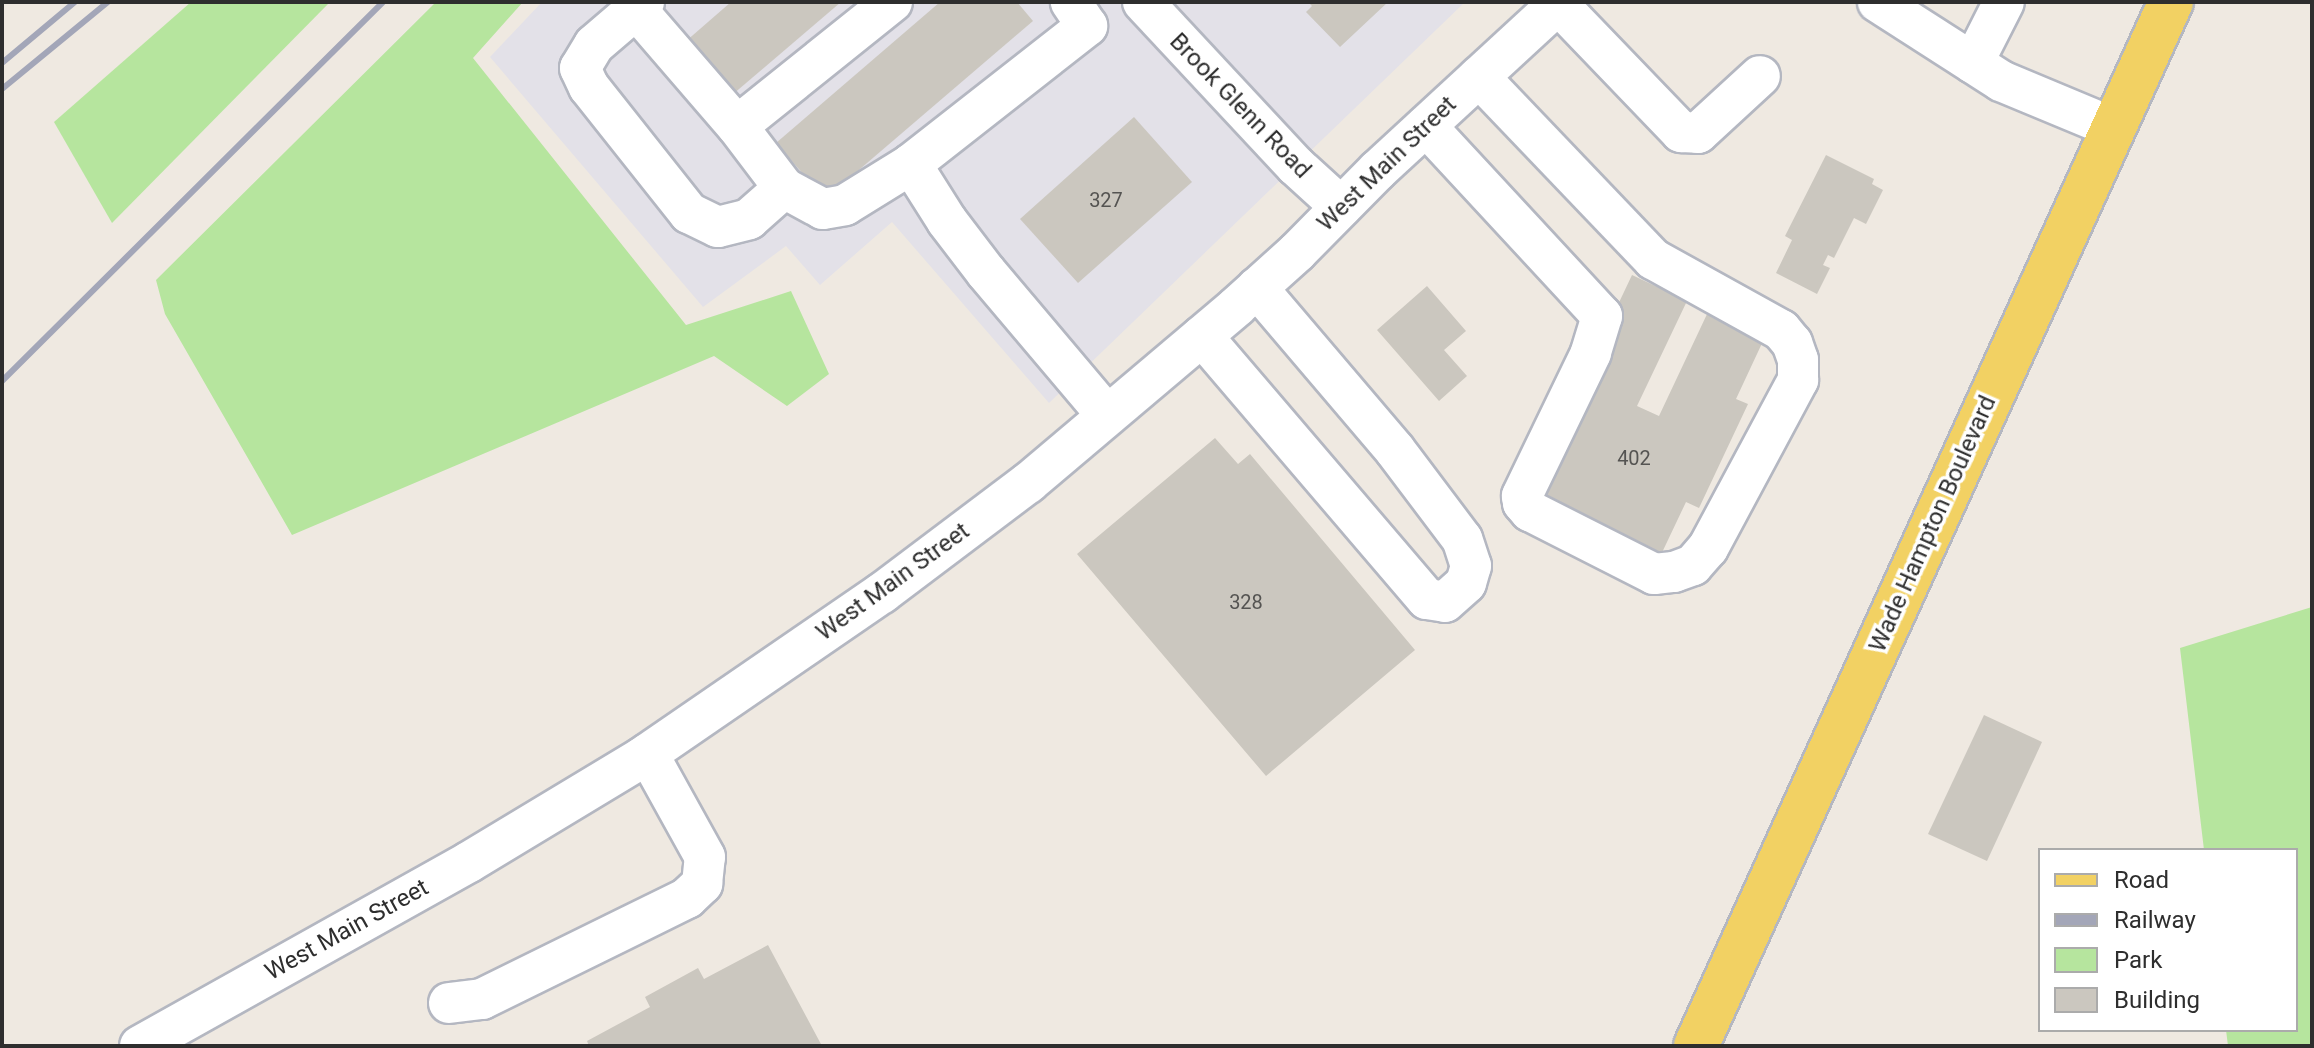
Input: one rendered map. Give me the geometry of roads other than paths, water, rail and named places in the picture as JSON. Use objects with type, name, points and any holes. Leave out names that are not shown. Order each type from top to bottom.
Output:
[{"type":"main road","name":"Wade Hampton Boulevard","points":[[1696,1046],[2171,2]]},
{"type":"street","points":[[737,126],[892,2]]},
{"type":"street","points":[[784,188],[749,219],[718,227],[689,213],[589,87],[580,68],[594,45],[640,6],[784,188],[823,209],[845,205],[911,164],[1079,14],[1120,2]]},
{"type":"street","name":"Brook Glenn Road","points":[[1143,2],[1274,143],[1341,207]]},
{"type":"street","points":[[1878,2],[2001,81],[2114,128]]},
{"type":"street","points":[[1973,63],[2004,2]]},
{"type":"street","points":[[1559,3],[1681,132],[1698,133],[1760,76]]},
{"type":"street","name":"West Main Street","points":[[140,1046],[469,862],[648,754],[882,593],[1028,483],[1202,336],[1257,288],[1559,3]]},
{"type":"street","points":[[1426,126],[1602,316],[1591,353],[1522,496],[1523,503],[1530,511],[1654,574],[1693,565],[1708,548],[1798,380],[1798,360],[1792,343],[1781,330],[1653,259],[1479,77]]},
{"type":"street","points":[[911,164],[947,221],[986,272],[1107,415]]},
{"type":"street","points":[[1202,336],[1427,599],[1445,602],[1466,583],[1471,566],[1462,539],[1395,450],[1257,288]]},
{"type":"street","points":[[449,1003],[482,999],[687,898],[702,884],[705,857],[648,754]]},
{"type":"railway","points":[[2,63],[75,2]]},
{"type":"railway","points":[[2,89],[108,2]]},
{"type":"railway","points":[[2,381],[383,2]]}]
